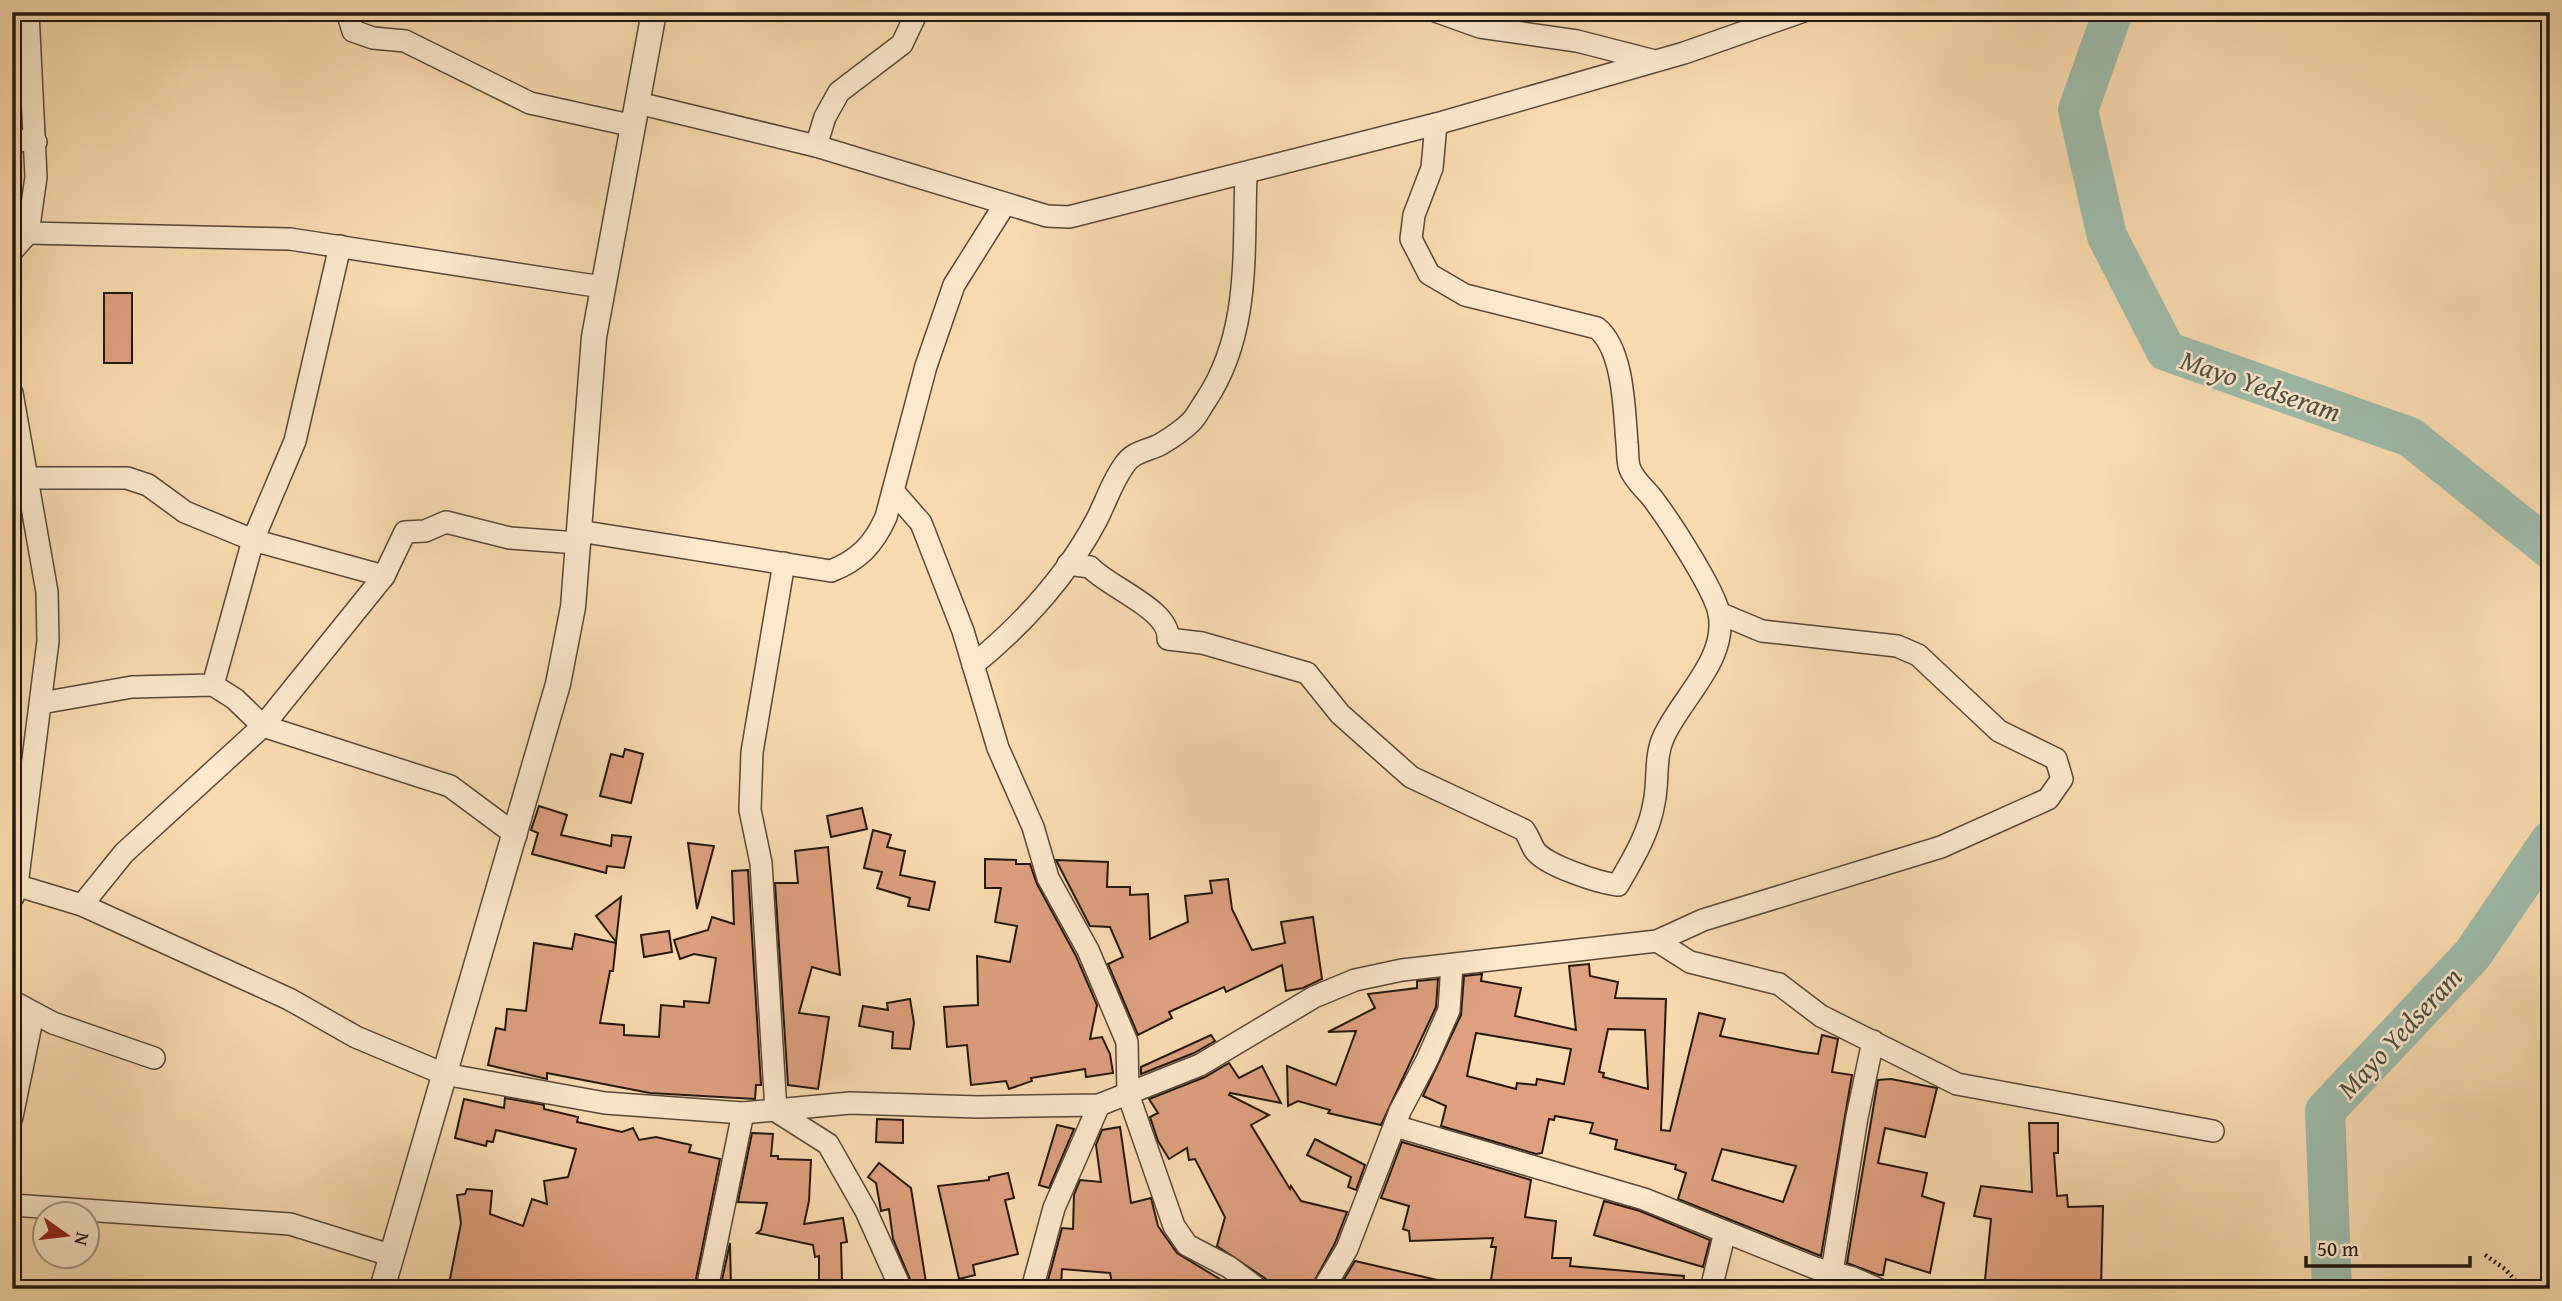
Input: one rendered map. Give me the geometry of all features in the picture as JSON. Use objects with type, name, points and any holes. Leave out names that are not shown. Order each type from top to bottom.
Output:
[{"type":"street","points":[[12,251],[28,233],[36,177],[28,12]]},
{"type":"street","points":[[347,12],[353,31],[373,38],[405,41],[530,103],[636,114],[816,146],[1047,216],[1069,217],[1436,124],[1684,53],[1801,12]]},
{"type":"street","points":[[382,1289],[558,684],[573,607],[594,337],[654,12]]},
{"type":"street","points":[[816,146],[825,117],[839,92],[902,44],[917,12]]},
{"type":"street","points":[[1438,12],[1484,20],[1653,60]]},
{"type":"street","points":[[1068,564],[1090,567],[1100,578],[1140,601],[1162,619],[1169,632],[1168,639],[1214,646],[1307,673],[1340,714],[1411,777],[1524,830],[1532,841],[1534,850],[1545,859],[1594,880],[1618,885],[1650,823],[1655,801],[1657,754],[1663,738],[1680,705],[1710,663],[1720,638],[1719,613],[1714,599],[1671,524],[1630,470],[1622,389],[1606,336],[1597,328],[1465,295],[1429,274],[1423,264],[1411,239],[1414,215],[1432,168],[1436,124]]},
{"type":"street","points":[[12,139],[36,142]]},
{"type":"street","points":[[973,664],[1016,630],[1068,564],[1096,521],[1126,462],[1139,452],[1160,445],[1192,421],[1226,366],[1238,319],[1245,274],[1246,174]]},
{"type":"street","points":[[82,905],[124,853],[263,726],[384,576],[405,532],[425,531],[446,522],[510,538],[578,537],[831,571],[847,565],[877,537],[893,491],[926,366],[954,285],[1005,204]]},
{"type":"street","points":[[28,233],[290,239],[602,287]]},
{"type":"street","points":[[213,685],[253,540],[295,441],[340,246]]},
{"type":"street","points":[[12,393],[47,592],[48,641],[41,703],[22,762],[14,890],[82,905],[289,999],[356,1037],[444,1074],[605,1103],[743,1113],[850,1103],[978,1107],[1100,1105],[1200,1065],[1314,997],[1355,980],[1452,965],[1657,941],[1703,920],[1941,847],[2048,799],[2062,779],[2056,759],[1999,731],[1918,655],[1897,646],[1762,631],[1719,613]]},
{"type":"street","points":[[27,478],[127,478],[148,485],[185,512],[253,540],[384,576]]},
{"type":"street","points":[[893,491],[921,523],[973,664],[998,748],[1033,827],[1048,878],[1088,950],[1127,1042],[1128,1094],[1174,1226],[1187,1245],[1229,1267],[1258,1289]]},
{"type":"street","points":[[776,1111],[761,863],[750,810],[752,752],[784,563]]},
{"type":"street","points":[[41,703],[132,687],[213,685],[235,699],[263,726],[450,786],[516,835]]},
{"type":"street","points":[[1657,941],[1690,962],[1779,984],[1821,1017],[1957,1084],[2213,1130]]},
{"type":"street","points":[[1322,1289],[1347,1249],[1395,1126],[1448,1010],[1452,965]]},
{"type":"street","points":[[12,1001],[33,1015],[154,1058]]},
{"type":"street","points":[[12,1117],[33,1015]]},
{"type":"street","points":[[1832,1272],[1857,1117],[1873,1041]]},
{"type":"street","points":[[1032,1289],[1054,1208],[1100,1105]]},
{"type":"street","points":[[776,1111],[828,1144],[866,1211],[901,1289]]},
{"type":"street","points":[[707,1289],[743,1113]]},
{"type":"street","points":[[1395,1126],[1644,1199],[1878,1289]]},
{"type":"street","points":[[12,1205],[290,1224],[393,1256]]},
{"type":"street","points":[[1711,1289],[1725,1232]]},
{"type":"path","points":[[2485,1255],[2505,1269],[2523,1289]]},
{"type":"building","points":[[104,293],[132,293],[132,363],[104,363]]},
{"type":"building","points":[[625,749],[643,754],[631,803],[600,796],[611,754],[623,757]]},
{"type":"building","points":[[539,806],[567,815],[561,835],[611,846],[612,835],[631,837],[624,868],[607,866],[606,873],[532,854],[538,833],[531,830]]},
{"type":"building","points":[[862,808],[867,829],[831,837],[827,816]]},
{"type":"building","points":[[873,830],[891,835],[887,847],[905,851],[900,875],[935,882],[929,910],[908,906],[910,898],[877,888],[882,872],[864,868]]},
{"type":"building","points":[[688,843],[714,846],[697,909]]},
{"type":"building","points":[[828,847],[840,975],[812,967],[799,1013],[829,1017],[818,1089],[788,1085],[775,883],[798,883],[795,851]]},
{"type":"building","points":[[985,859],[1016,860],[1016,864],[1030,864],[1037,884],[1076,956],[1097,1005],[1090,1039],[1102,1037],[1110,1054],[1113,1073],[1086,1077],[1085,1069],[1031,1078],[1032,1081],[1009,1089],[1006,1081],[971,1085],[967,1045],[947,1047],[944,1007],[978,1005],[977,956],[1010,962],[1017,926],[995,922],[1001,888],[985,888]]},
{"type":"building","points":[[1056,860],[1108,862],[1107,887],[1130,887],[1130,895],[1148,894],[1150,939],[1188,922],[1185,896],[1212,893],[1210,881],[1228,879],[1232,909],[1252,950],[1285,943],[1281,922],[1313,917],[1322,979],[1303,988],[1286,991],[1282,965],[1226,992],[1224,987],[1169,1012],[1172,1018],[1138,1035],[1108,964],[1123,957],[1110,927],[1090,926]]},
{"type":"building","points":[[748,870],[761,1085],[756,1085],[755,1099],[650,1093],[547,1073],[547,1079],[488,1065],[496,1028],[505,1030],[507,1009],[526,1011],[534,943],[572,949],[575,934],[616,943],[613,971],[610,971],[600,1023],[624,1025],[624,1035],[659,1037],[661,1005],[684,1007],[684,1001],[709,1003],[716,958],[694,954],[680,959],[674,940],[708,930],[712,917],[734,924],[732,871]]},
{"type":"building","points":[[621,897],[616,942],[596,916]]},
{"type":"building","points":[[669,931],[672,952],[644,957],[641,935]]},
{"type":"building","points":[[1589,964],[1590,976],[1618,982],[1615,998],[1666,999],[1661,1130],[1670,1131],[1699,1013],[1725,1019],[1720,1036],[1803,1052],[1818,1054],[1822,1035],[1838,1039],[1832,1072],[1852,1075],[1821,1256],[1678,1199],[1686,1173],[1675,1169],[1676,1165],[1615,1149],[1617,1140],[1590,1133],[1593,1123],[1555,1116],[1554,1120],[1549,1119],[1542,1153],[1536,1154],[1441,1126],[1446,1106],[1423,1096],[1461,1015],[1464,976],[1482,974],[1481,981],[1521,988],[1515,1016],[1576,1030],[1569,966]],"holes":[[[1608,1029],[1645,1030],[1648,1089],[1603,1077],[1604,1073],[1599,1072]],[[1476,1033],[1571,1049],[1564,1084],[1537,1079],[1536,1085],[1517,1083],[1516,1089],[1467,1076]],[[1722,1149],[1796,1166],[1783,1202],[1712,1180]]]},
{"type":"building","points":[[1438,979],[1436,1007],[1381,1125],[1328,1113],[1330,1110],[1298,1101],[1288,1106],[1287,1066],[1336,1085],[1356,1031],[1328,1032],[1375,1008],[1368,994],[1417,988],[1417,981]]},
{"type":"building","points":[[910,999],[914,1023],[910,1049],[892,1048],[893,1032],[859,1026],[863,1006],[888,1010],[887,1003]]},
{"type":"building","points":[[1211,1035],[1215,1041],[1194,1053],[1141,1074],[1141,1067]]},
{"type":"building","points":[[1229,1063],[1239,1078],[1262,1066],[1281,1103],[1230,1093],[1229,1095],[1269,1115],[1251,1125],[1290,1189],[1291,1186],[1301,1201],[1347,1212],[1335,1243],[1310,1289],[1271,1289],[1266,1279],[1217,1246],[1225,1217],[1195,1159],[1189,1160],[1187,1148],[1169,1159],[1158,1141],[1150,1117],[1158,1113],[1149,1099],[1205,1077]]},
{"type":"building","points":[[1891,1079],[1937,1088],[1925,1137],[1885,1128],[1878,1163],[1927,1173],[1922,1196],[1944,1203],[1930,1273],[1886,1259],[1883,1275],[1847,1263],[1878,1080]]},
{"type":"building","points":[[505,1098],[544,1105],[544,1109],[578,1117],[577,1122],[622,1132],[633,1128],[639,1140],[656,1137],[691,1145],[689,1152],[720,1159],[694,1289],[448,1289],[461,1223],[457,1195],[465,1194],[467,1189],[492,1191],[490,1214],[523,1226],[532,1199],[547,1204],[544,1181],[568,1177],[576,1149],[496,1130],[493,1142],[487,1141],[486,1146],[455,1138],[464,1099],[504,1108]]},
{"type":"building","points":[[877,1119],[903,1120],[903,1143],[876,1142]]},
{"type":"building","points":[[2029,1123],[2058,1123],[2058,1153],[2054,1153],[2057,1196],[2067,1195],[2068,1207],[2103,1206],[2101,1289],[2005,1289],[2006,1284],[1985,1280],[1991,1219],[1974,1216],[1981,1186],[2032,1192]]},
{"type":"building","points":[[1057,1125],[1074,1129],[1049,1188],[1039,1185]]},
{"type":"building","points":[[1120,1127],[1131,1203],[1151,1198],[1158,1226],[1177,1253],[1236,1289],[1113,1289],[1110,1273],[1062,1269],[1061,1285],[1047,1284],[1062,1228],[1073,1229],[1074,1195],[1080,1180],[1101,1182],[1096,1145],[1102,1130]]},
{"type":"building","points":[[752,1133],[773,1134],[771,1156],[778,1156],[778,1159],[811,1160],[809,1201],[804,1224],[843,1218],[847,1242],[841,1243],[842,1280],[819,1280],[819,1256],[815,1257],[813,1245],[757,1233],[761,1230],[767,1203],[738,1202]]},
{"type":"building","points":[[1315,1139],[1365,1165],[1356,1190],[1348,1187],[1351,1177],[1307,1155]]},
{"type":"building","points":[[1402,1142],[1531,1180],[1525,1217],[1556,1221],[1552,1258],[1571,1258],[1570,1266],[1684,1276],[1683,1289],[1530,1287],[1491,1280],[1496,1247],[1491,1247],[1493,1238],[1410,1241],[1409,1231],[1403,1229],[1409,1206],[1381,1198]]},
{"type":"building","points":[[879,1163],[911,1188],[927,1289],[914,1289],[893,1239],[889,1209],[881,1211],[876,1183],[868,1177]]},
{"type":"building","points":[[1008,1173],[1014,1198],[1005,1200],[1018,1254],[973,1265],[975,1275],[959,1279],[938,1186],[989,1180],[989,1177]]},
{"type":"building","points":[[1604,1201],[1640,1211],[1710,1240],[1703,1267],[1594,1235]]},
{"type":"building","points":[[730,1243],[731,1289],[720,1289]]},
{"type":"building","points":[[1355,1261],[1446,1282],[1445,1289],[1338,1289]]},
{"type":"waterway","name":"Mayo Yedseram","points":[[2113,12],[2078,110],[2107,236],[2166,351],[2410,437],[2550,549]]},
{"type":"waterway","name":"Mayo Yedseram","points":[[2332,1289],[2325,1111],[2472,955],[2550,841]]}]
